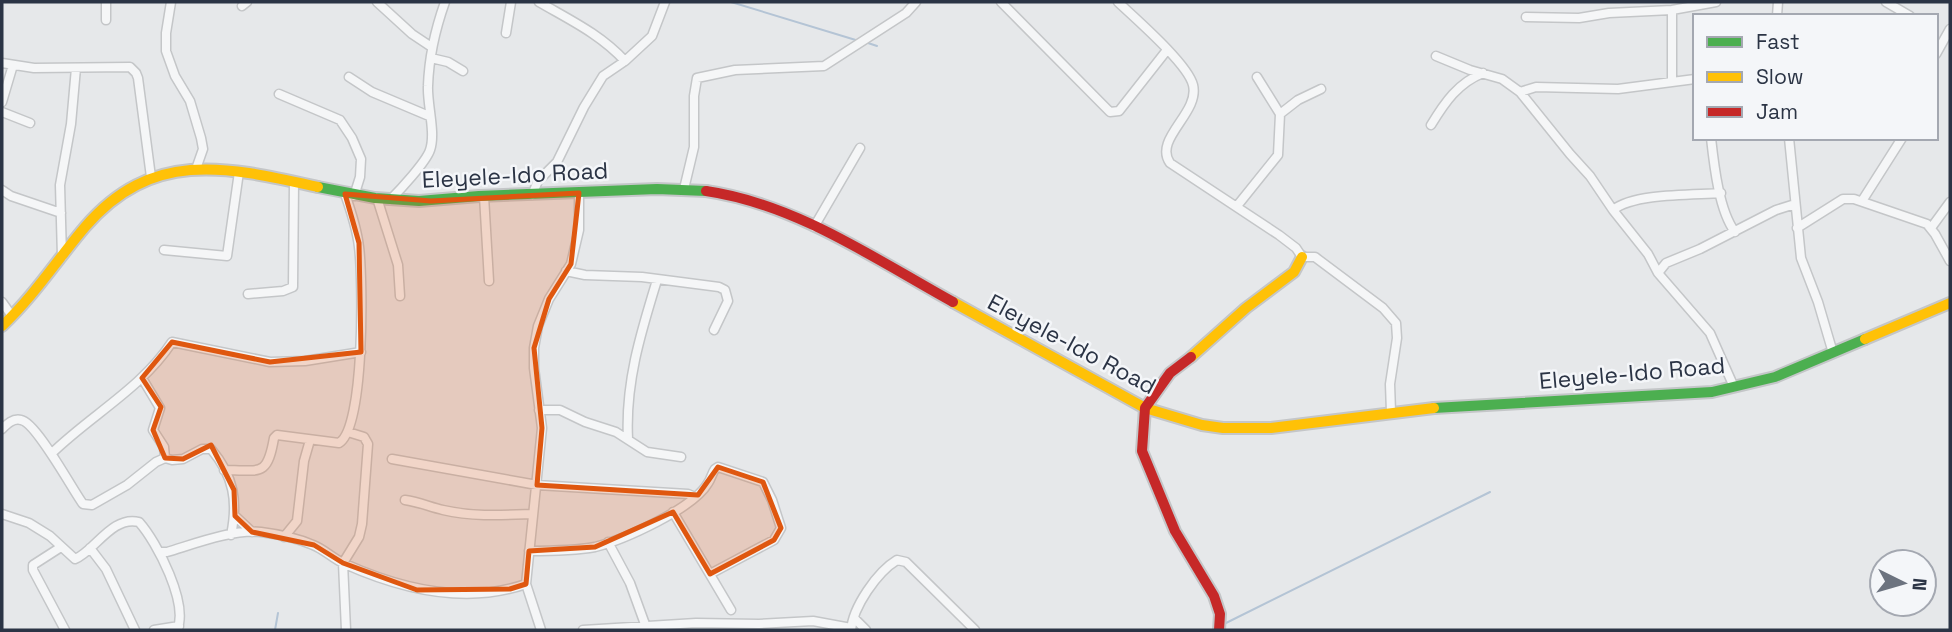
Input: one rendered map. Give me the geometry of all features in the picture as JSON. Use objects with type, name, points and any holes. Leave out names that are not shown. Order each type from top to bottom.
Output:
[{"type":"main road","name":"Eleyele-Ido Road","points":[[2,326],[91,219],[112,200],[131,186],[151,177],[191,169],[239,172],[350,195],[390,200],[431,201],[484,195],[684,190],[753,202],[780,210],[814,227],[1144,408],[1202,425],[1249,429],[1428,408],[1712,392],[1774,377],[1950,303]]},
{"type":"main road","points":[[1219,630],[1220,614],[1214,596],[1175,531],[1142,451],[1144,408],[1170,373],[1246,308],[1294,272],[1301,257]]},
{"type":"street","points":[[106,2],[106,20]]},
{"type":"street","points":[[171,2],[166,51],[190,101],[203,149],[191,169]]},
{"type":"street","points":[[377,2],[412,34],[430,46]]},
{"type":"street","points":[[390,200],[429,154],[432,140],[428,85],[430,46],[444,2]]},
{"type":"street","points":[[506,33],[511,2]]},
{"type":"street","points":[[540,2],[581,24],[610,45],[625,61]]},
{"type":"street","points":[[533,195],[538,181],[557,162],[584,107],[603,76],[625,61],[652,36],[665,2]]},
{"type":"street","points":[[684,190],[694,147],[697,78],[735,70],[824,65],[906,13],[916,2]]},
{"type":"street","points":[[1002,2],[1110,112],[1119,111],[1167,50]]},
{"type":"street","points":[[1118,2],[1188,72],[1194,89],[1187,112],[1167,144],[1166,158],[1175,168],[1289,242],[1301,257],[1311,256],[1321,261],[1383,308],[1396,323],[1397,338],[1390,384],[1391,412]]},
{"type":"street","points":[[1639,2],[1639,12]]},
{"type":"street","points":[[1527,17],[1579,18],[1609,13],[1672,10],[1716,2]]},
{"type":"street","points":[[1886,2],[1907,14]]},
{"type":"street","points":[[1672,10],[1672,81]]},
{"type":"street","points":[[1938,51],[1950,30]]},
{"type":"street","points":[[1436,56],[1502,79],[1520,92],[1599,187],[1613,210],[1648,254],[1658,273],[1710,332],[1734,387]]},
{"type":"street","points":[[431,58],[447,62],[463,71]]},
{"type":"street","points":[[2,63],[34,68],[130,67],[136,73],[151,177]]},
{"type":"street","points":[[2,102],[13,65]]},
{"type":"street","points":[[62,257],[62,163],[71,124],[76,68]]},
{"type":"street","points":[[1431,125],[1444,103],[1464,82],[1483,73]]},
{"type":"street","points":[[349,77],[372,92],[429,116]]},
{"type":"street","points":[[1237,206],[1277,157],[1280,114],[1257,77]]},
{"type":"street","points":[[1520,92],[1536,87],[1618,89],[1693,79]]},
{"type":"street","points":[[1280,114],[1298,100],[1321,89]]},
{"type":"street","points":[[224,470],[258,470],[265,467],[270,460],[277,435],[339,443],[348,432],[358,394],[361,352],[359,243],[350,195],[360,177],[361,159],[340,120],[279,94]]},
{"type":"street","points":[[2,112],[30,123]]},
{"type":"street","points":[[1711,140],[1717,182],[1728,222],[1735,232]]},
{"type":"street","points":[[1789,140],[1801,258],[1833,353]]},
{"type":"street","points":[[1862,201],[1901,140]]},
{"type":"street","points":[[814,227],[860,148]]},
{"type":"street","points":[[163,250],[227,256],[239,172]]},
{"type":"street","points":[[248,294],[293,288],[294,183]]},
{"type":"street","points":[[2,190],[11,196],[61,213]]},
{"type":"street","points":[[541,630],[526,584],[542,428],[534,368],[536,332],[549,299],[571,264],[579,230],[579,193]]},
{"type":"street","points":[[1613,210],[1623,202],[1649,197],[1721,193]]},
{"type":"street","points":[[484,195],[489,281]]},
{"type":"street","points":[[377,198],[398,265],[400,296]]},
{"type":"street","points":[[1797,228],[1843,199],[1862,201],[1918,219],[1931,228],[1950,261]]},
{"type":"street","points":[[1931,228],[1950,202]]},
{"type":"street","points":[[1658,273],[1666,263],[1776,210],[1795,204]]},
{"type":"street","points":[[566,271],[719,287],[725,290],[728,301],[714,331]]},
{"type":"street","points":[[628,439],[628,393],[635,355],[657,280]]},
{"type":"street","points":[[2,302],[12,316]]},
{"type":"street","points":[[52,453],[76,430],[142,378],[162,359],[172,342],[270,362],[305,361],[361,352]]},
{"type":"street","points":[[142,378],[160,408],[153,430],[164,447],[165,458]]},
{"type":"street","points":[[539,410],[560,410],[628,439],[647,452],[681,457]]},
{"type":"street","points":[[2,429],[10,422],[27,422],[52,453],[61,471],[87,506],[127,485],[156,462],[165,458],[183,459],[202,449],[211,449],[234,490],[235,516],[231,535]]},
{"type":"street","points":[[346,630],[343,563],[359,537],[362,524],[368,444],[364,437],[348,432]]},
{"type":"street","points":[[284,537],[297,521],[304,461],[310,440]]},
{"type":"street","points":[[392,459],[537,485],[688,494],[695,497]]},
{"type":"street","points":[[529,551],[566,551],[608,542],[673,512],[695,497],[709,483],[713,471],[718,467],[762,482],[781,528],[774,540],[710,574]]},
{"type":"street","points":[[405,500],[432,505],[440,510],[478,514],[533,514]]},
{"type":"street","points":[[673,512],[731,610]]},
{"type":"street","points":[[2,514],[29,523],[50,536],[75,559],[112,529],[135,521],[142,525],[160,552],[173,580],[178,628],[154,630]]},
{"type":"street","points":[[235,516],[252,532]]},
{"type":"street","points":[[160,552],[252,532],[314,545],[343,563],[417,590],[487,593],[526,584]]},
{"type":"street","points":[[608,542],[630,583],[646,627]]},
{"type":"street","points":[[61,547],[37,561],[33,570],[65,630]]},
{"type":"street","points":[[90,548],[106,569],[135,630]]},
{"type":"street","points":[[851,629],[861,599],[897,560],[906,562],[975,630]]},
{"type":"street","points":[[853,618],[866,630]]},
{"type":"street","points":[[583,630],[813,621],[847,625],[851,629]]},
{"type":"highlighted area","points":[[579,193],[571,264],[549,299],[534,348],[542,428],[537,485],[698,495],[718,467],[763,482],[781,528],[774,540],[710,574],[673,512],[595,547],[529,551],[526,584],[510,589],[417,590],[343,563],[314,545],[252,532],[235,516],[234,490],[211,445],[183,459],[165,458],[153,430],[161,407],[142,378],[172,342],[270,362],[361,352],[359,243],[345,194],[431,201]]},
{"type":"waterway","points":[[731,2],[859,41]]},
{"type":"waterway","points":[[868,43],[877,46]]},
{"type":"waterway","points":[[1224,624],[1490,492]]},
{"type":"waterway","points":[[275,630],[278,613]]},
{"type":"traffic: fast","points":[[318,187],[375,198],[419,201],[657,189],[706,191]]},
{"type":"traffic: fast","points":[[1434,408],[1712,392],[1775,377],[1865,339]]},
{"type":"traffic: slow","points":[[2,326],[35,290],[85,227],[111,202],[137,185],[165,174],[223,170],[318,187]]},
{"type":"traffic: slow","points":[[1191,357],[1246,308],[1294,272],[1302,257]]},
{"type":"traffic: slow","points":[[953,302],[1145,408],[1202,425],[1271,428],[1434,408]]},
{"type":"traffic: slow","points":[[1865,339],[1950,303]]},
{"type":"traffic: jam","points":[[706,191],[739,198],[803,220],[953,302]]},
{"type":"traffic: jam","points":[[1191,357],[1170,373],[1145,408],[1142,451],[1175,531],[1214,596],[1220,614],[1219,630]]}]
